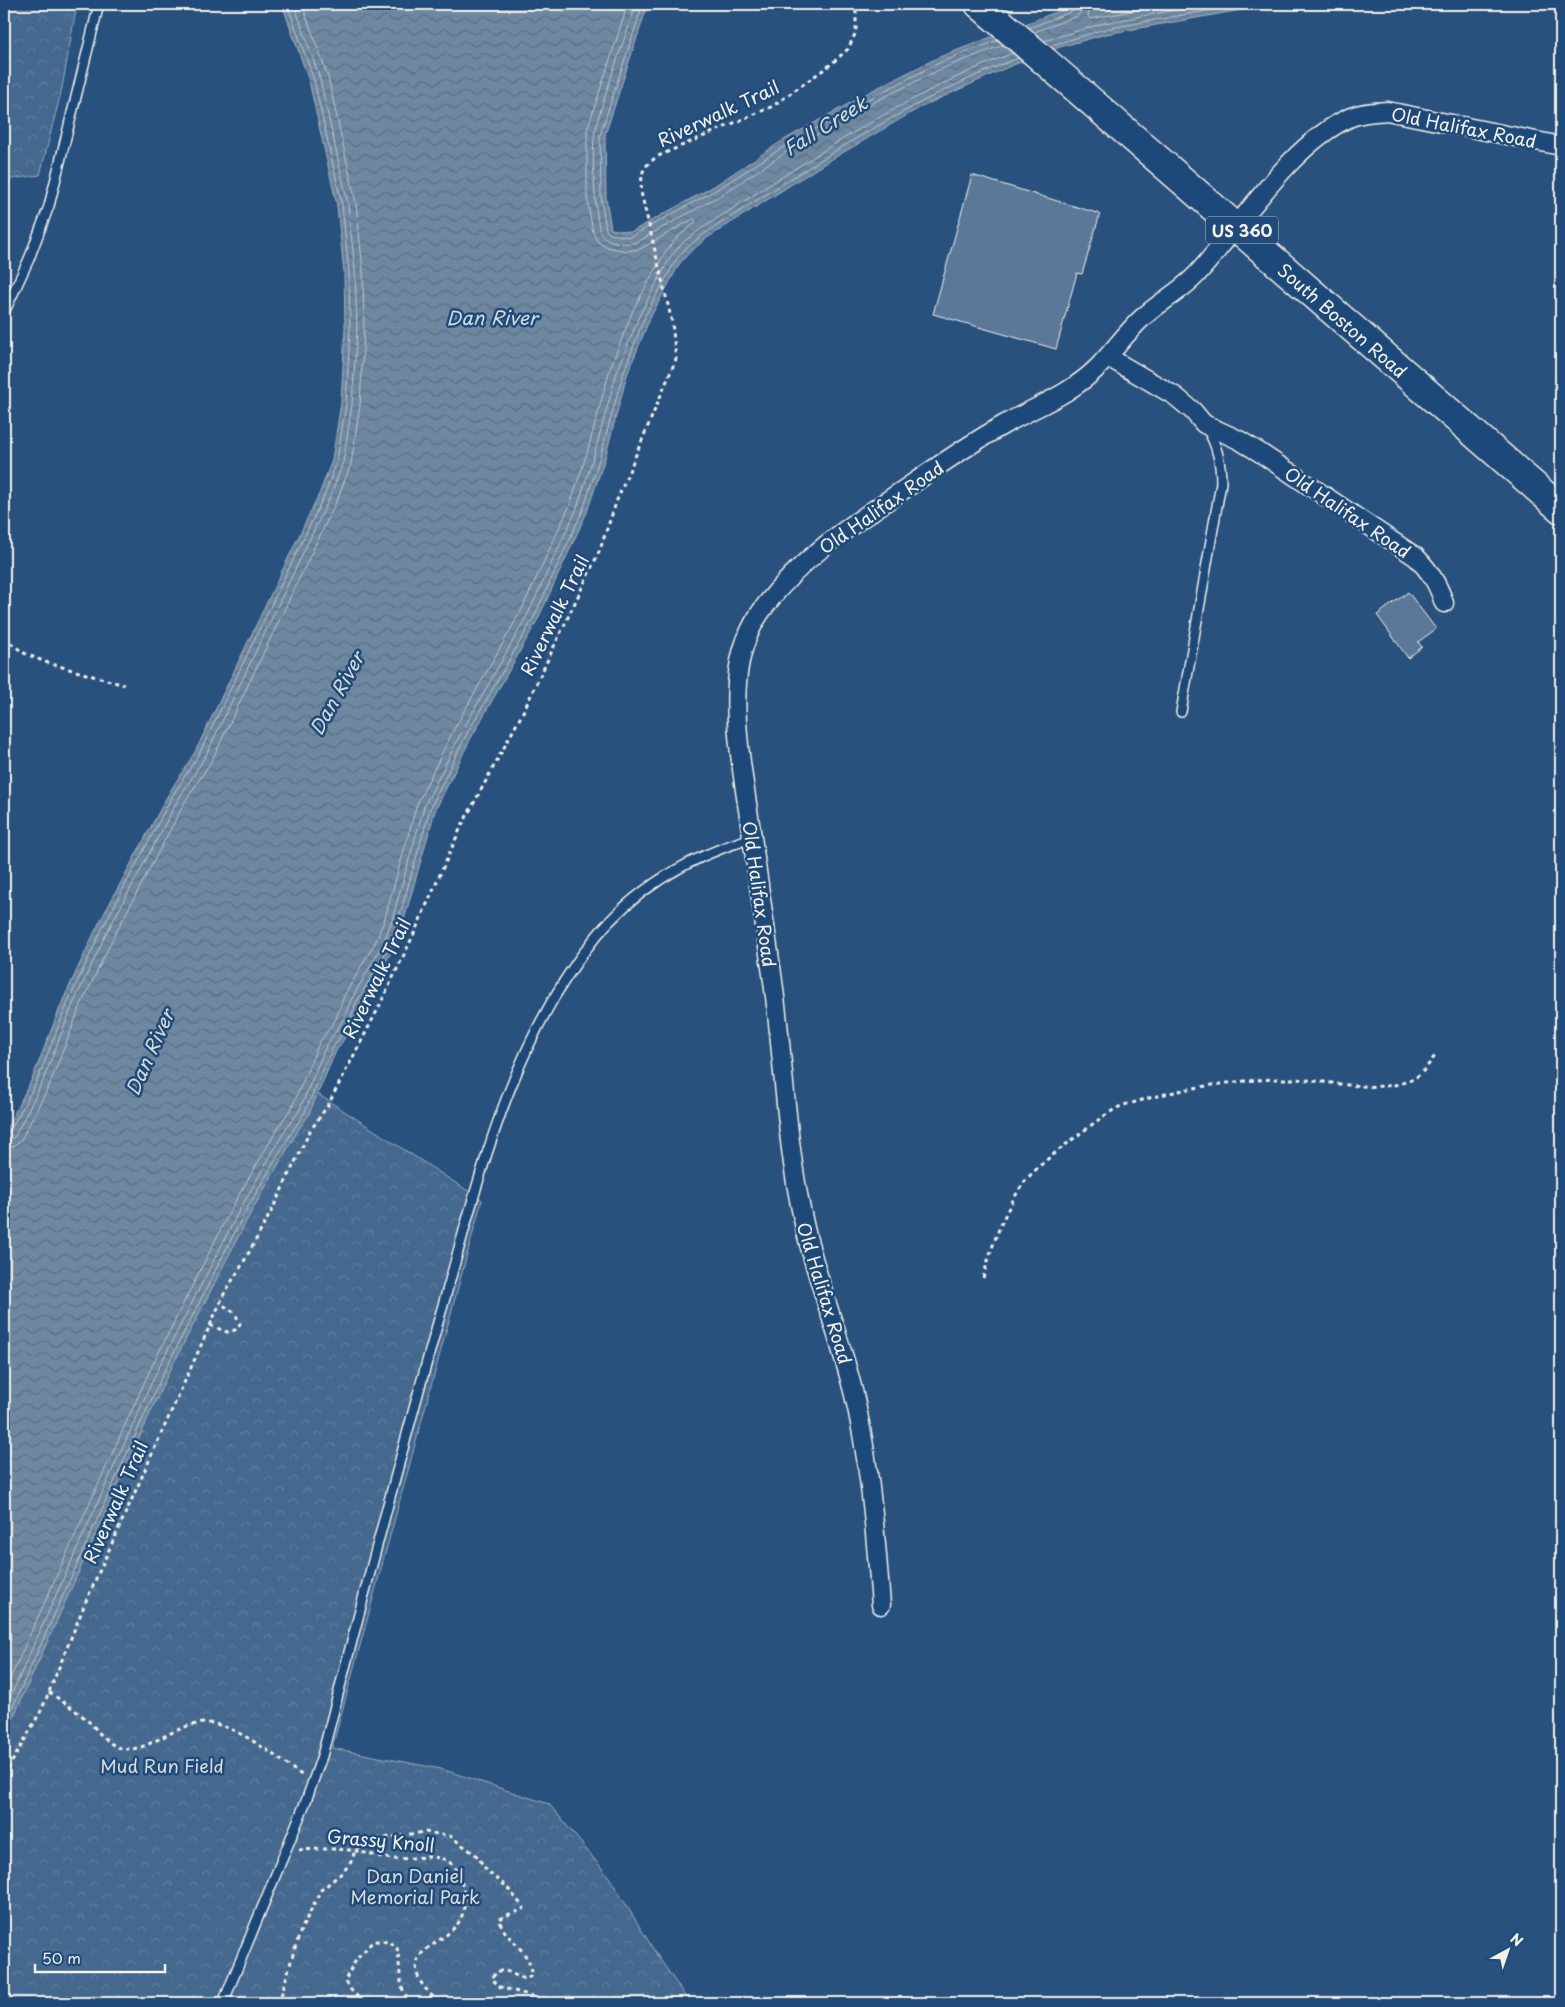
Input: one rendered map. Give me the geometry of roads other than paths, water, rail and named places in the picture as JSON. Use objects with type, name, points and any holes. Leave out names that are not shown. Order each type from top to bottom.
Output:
[{"type":"main road","name":"South Boston Road","points":[[985,9],[1561,509]]},
{"type":"street","name":"Old Halifax Road","points":[[881,1605],[876,1535],[859,1417],[850,1378],[804,1226],[788,1130],[780,1027],[742,770],[736,697],[737,678],[746,640],[761,610],[780,587],[811,557],[844,530],[1004,424],[1068,392],[1089,376],[1108,357],[1138,321],[1190,282],[1236,225],[1307,147],[1337,125],[1352,117],[1369,112],[1387,111],[1561,146]]},
{"type":"street","name":"Old Halifax Road","points":[[1108,357],[1175,396],[1193,411],[1204,424],[1239,440],[1259,452],[1416,557],[1429,570],[1438,586],[1444,603]]},
{"type":"lane","points":[[4,313],[29,260],[49,206],[99,4]]},
{"type":"lane","points":[[1181,712],[1221,483],[1221,465],[1217,446],[1204,424]]},
{"type":"lane","points":[[223,2003],[312,1784],[423,1373],[478,1178],[504,1105],[522,1062],[550,1005],[572,970],[594,938],[614,917],[646,887],[671,871],[700,856],[752,838]]},
{"type":"water","name":"Dan River","points":[[282,4],[648,4],[605,135],[606,197],[611,229],[631,232],[714,186],[782,141],[873,90],[937,58],[1077,4],[1275,4],[1106,34],[1060,47],[1008,67],[921,107],[827,162],[707,238],[680,263],[650,318],[627,375],[605,458],[587,512],[538,619],[470,740],[435,811],[402,927],[393,949],[361,1005],[352,1027],[336,1051],[308,1116],[250,1214],[166,1378],[4,1738],[4,1133],[32,1079],[63,1000],[97,927],[169,793],[195,752],[320,492],[332,460],[341,403],[345,329],[344,272],[337,206],[309,81]]},
{"type":"water label","name":"Fall Creek","points":[[825,125]]},
{"type":"park label","name":"Mud Run Field","points":[[162,1765]]},
{"type":"park label","name":"Dan Daniel Memorial Park","points":[[415,1885]]}]
